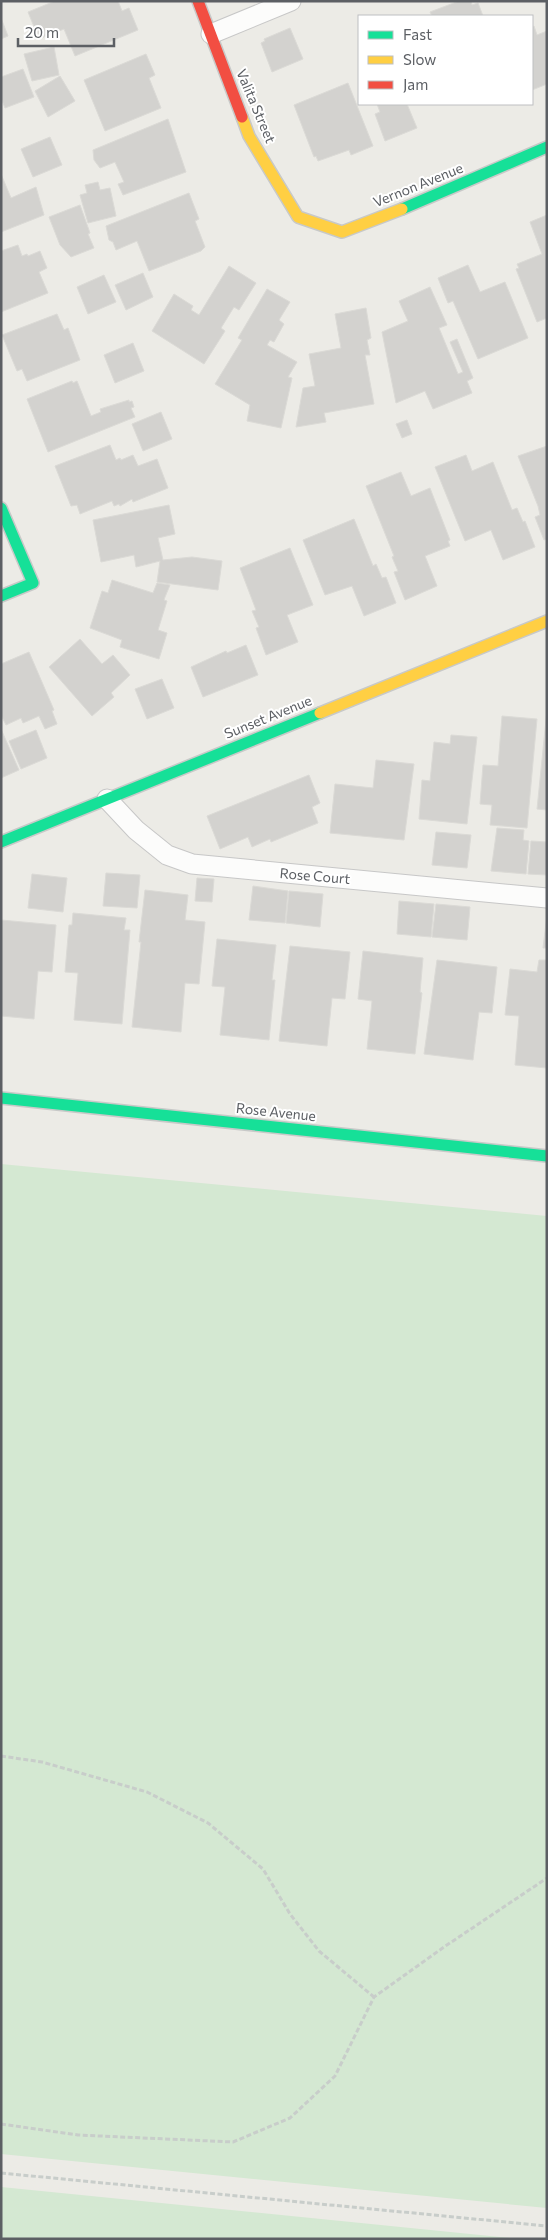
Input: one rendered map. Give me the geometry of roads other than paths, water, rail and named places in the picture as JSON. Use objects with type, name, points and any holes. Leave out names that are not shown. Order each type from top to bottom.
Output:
[{"type":"street","name":"Valita Street","points":[[198,1],[249,136],[298,216]]},
{"type":"street","name":"Vernon Avenue","points":[[298,216],[342,232],[425,200],[547,148]]},
{"type":"street","points":[[1,508],[33,583],[1,596]]},
{"type":"street","name":"Sunset Avenue","points":[[1,842],[547,621]]},
{"type":"street","name":"Rose Avenue","points":[[1,1098],[547,1156]]},
{"type":"lane","points":[[211,34],[291,1]]},
{"type":"lane","name":"Rose Court","points":[[107,798],[136,830],[167,855],[192,864],[547,898]]}]
